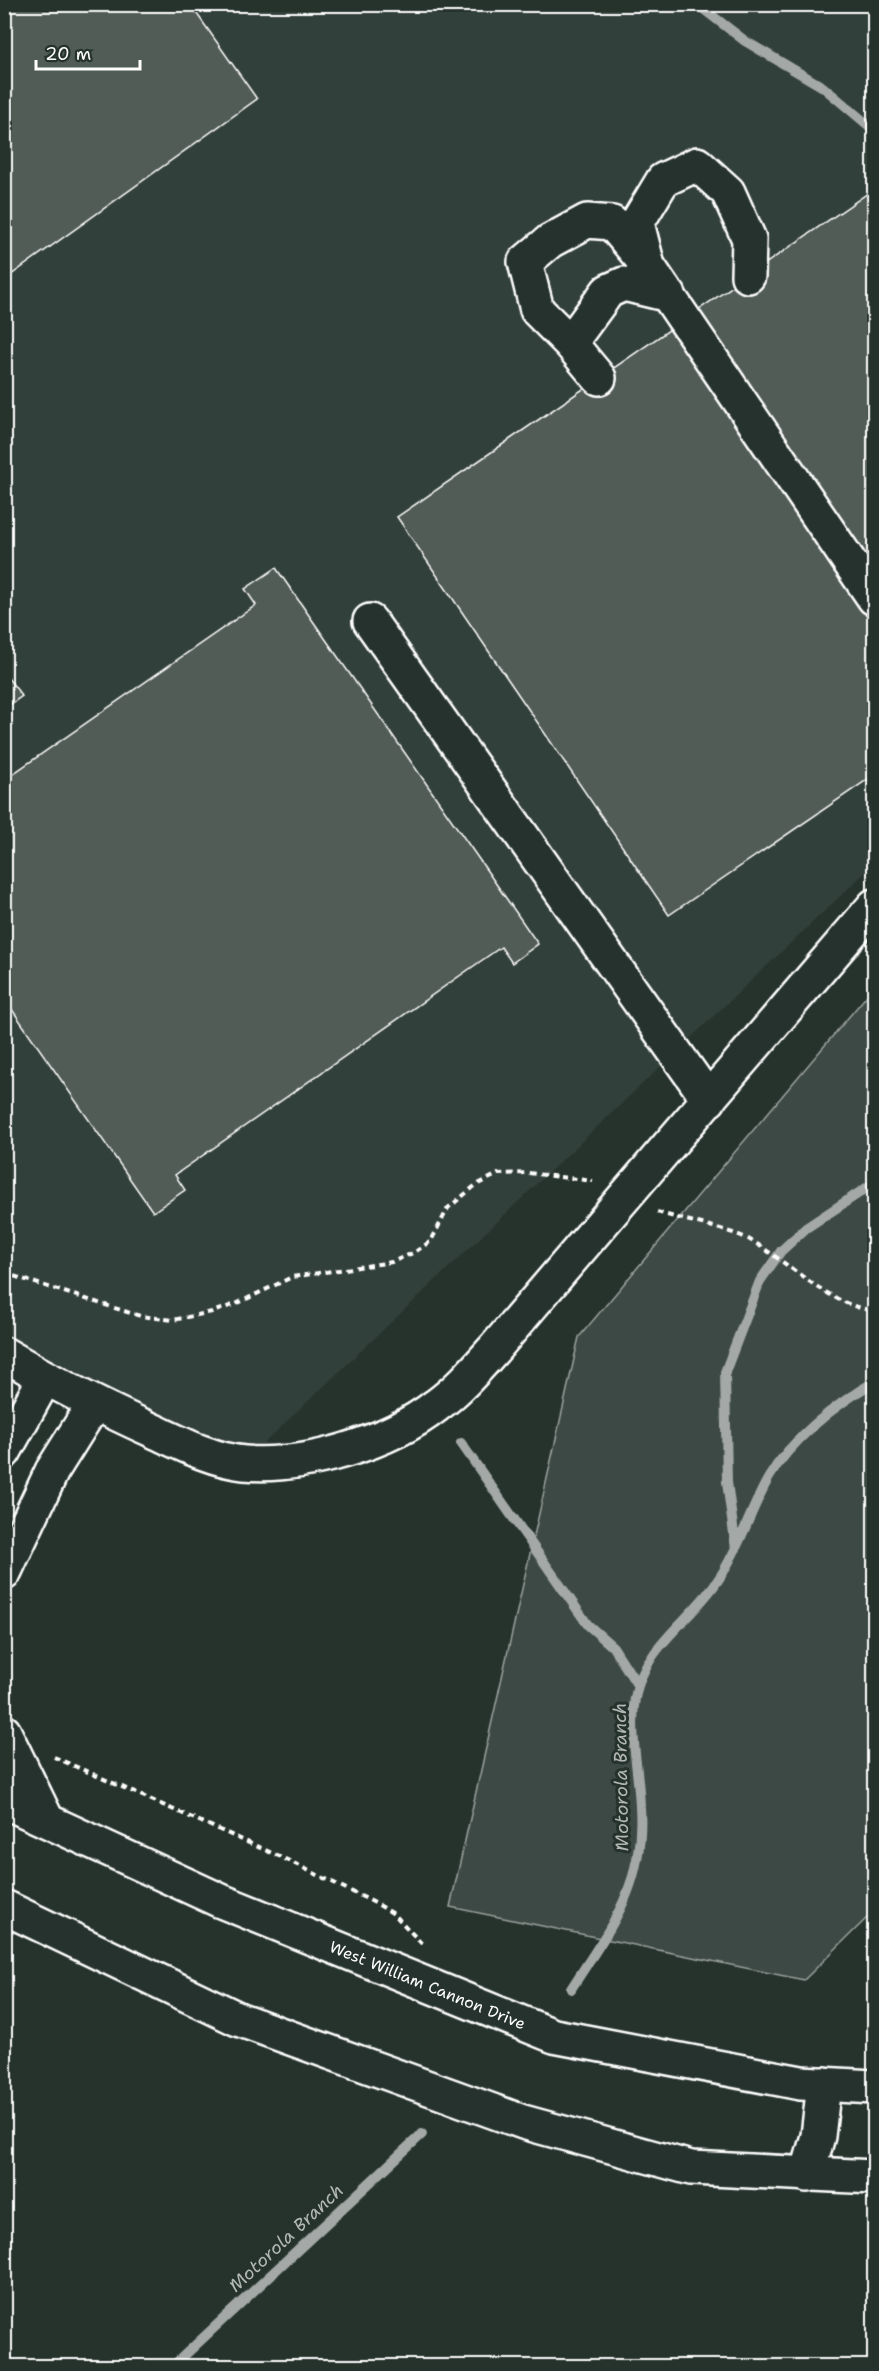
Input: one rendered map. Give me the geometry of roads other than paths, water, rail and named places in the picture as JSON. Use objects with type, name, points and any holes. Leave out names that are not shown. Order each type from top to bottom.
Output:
[{"type":"main road","points":[[648,266],[637,223],[663,180],[697,164],[728,192],[749,239],[748,276]]},
{"type":"main road","points":[[600,378],[537,310],[525,262],[550,241],[587,221],[612,223],[648,266],[874,598]]},
{"type":"main road","points":[[570,343],[608,291],[624,284],[669,295]]},
{"type":"main road","points":[[370,621],[709,1100]]},
{"type":"main road","points":[[4,1354],[94,1404],[193,1449],[243,1463],[275,1462],[329,1454],[404,1428],[459,1386],[495,1348],[874,906]]},
{"type":"main road","points":[[4,1452],[45,1378]]},
{"type":"main road","points":[[4,1574],[52,1471],[94,1404]]},
{"type":"main road","points":[[4,1732],[47,1820]]},
{"type":"main road","name":"West William Cannon Drive","points":[[4,1801],[221,1901],[554,2036],[801,2083],[874,2087]]},
{"type":"main road","points":[[4,1907],[238,2019],[523,2122],[691,2168],[874,2177]]},
{"type":"main road","points":[[807,2175],[818,2136],[824,2084]]},
{"type":"waterway","points":[[697,4],[745,41],[823,87],[874,130]]},
{"type":"waterway","points":[[736,1549],[727,1482],[725,1372],[760,1281],[781,1251],[806,1228],[874,1183]]},
{"type":"waterway","name":"Motorola Branch","points":[[571,1989],[612,1925],[631,1883],[637,1860],[640,1807],[633,1711],[640,1679],[659,1648],[697,1607],[720,1577],[768,1479],[789,1450],[829,1412],[874,1382]]},
{"type":"waterway","points":[[461,1443],[588,1625],[613,1647],[638,1686]]},
{"type":"waterway","name":"Motorola Branch","points":[[173,2366],[422,2134]]}]
